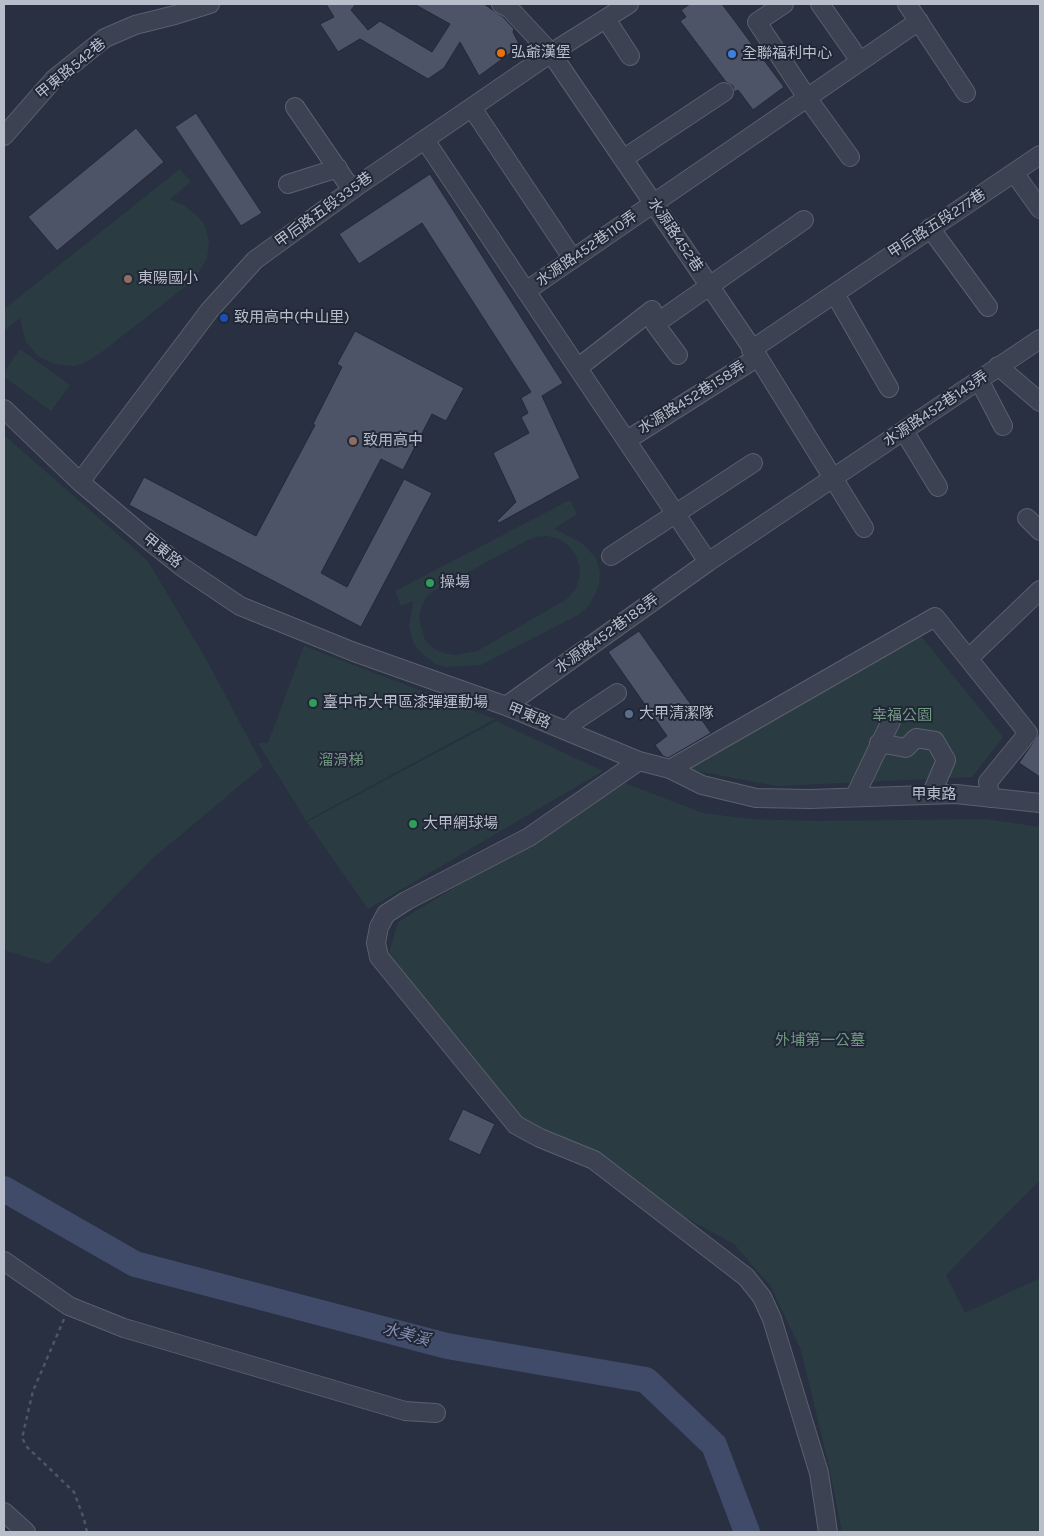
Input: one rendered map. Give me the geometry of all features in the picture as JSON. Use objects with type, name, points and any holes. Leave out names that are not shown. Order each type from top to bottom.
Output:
[{"type":"street","name":"甲東路542巷","points":[[4,136],[54,79],[105,38],[135,25],[210,4]]},
{"type":"street","name":"水源路452巷","points":[[501,4],[510,9],[551,53],[754,353],[864,528]]},
{"type":"street","name":"甲后路五段335巷","points":[[80,482],[231,285],[255,260],[352,190],[551,53],[629,4]]},
{"type":"street","points":[[784,4],[757,22],[808,99],[850,157]]},
{"type":"street","points":[[820,4],[860,61]]},
{"type":"street","points":[[907,4],[966,93]]},
{"type":"street","points":[[606,19],[630,56]]},
{"type":"street","name":"水源路452巷110弄","points":[[579,367],[526,291],[919,22]]},
{"type":"street","points":[[623,159],[724,92]]},
{"type":"street","points":[[295,107],[352,190]]},
{"type":"street","points":[[472,108],[573,259]]},
{"type":"street","points":[[425,140],[526,291]]},
{"type":"street","name":"甲后路五段277巷","points":[[754,353],[930,228],[1015,174],[1040,155]]},
{"type":"street","points":[[288,184],[338,168]]},
{"type":"street","points":[[1015,174],[1040,209]]},
{"type":"street","points":[[678,355],[656,324],[804,220]]},
{"type":"street","points":[[930,228],[988,307]]},
{"type":"street","points":[[835,294],[889,388]]},
{"type":"street","points":[[579,367],[652,310]]},
{"type":"street","name":"水源路452巷143弄","points":[[832,479],[1040,339]]},
{"type":"street","name":"水源路452巷158弄","points":[[627,440],[754,353]]},
{"type":"street","points":[[998,366],[1040,402]]},
{"type":"street","name":"水源路452巷158弄","points":[[579,367],[674,513]]},
{"type":"street","points":[[979,380],[1003,426]]},
{"type":"street","name":"甲東路","points":[[4,409],[80,482],[182,567],[240,606],[354,652],[506,706],[638,761],[670,769],[702,785],[756,798],[810,799],[956,794],[1040,803]]},
{"type":"street","points":[[904,431],[938,487]]},
{"type":"street","points":[[611,556],[753,463]]},
{"type":"street","name":"水源路452巷188弄","points":[[506,706],[708,562],[832,479]]},
{"type":"street","points":[[674,513],[708,562]]},
{"type":"street","points":[[1027,518],[1040,532]]},
{"type":"street","points":[[969,658],[1040,590]]},
{"type":"street","points":[[670,769],[935,617],[969,658],[1034,729],[988,782],[990,798]]},
{"type":"street","points":[[567,731],[578,719],[617,693]]},
{"type":"street","points":[[855,796],[891,722]]},
{"type":"street","points":[[879,744],[906,748],[916,738],[935,741],[946,760],[930,795]]},
{"type":"street","points":[[638,761],[529,837],[406,900],[386,914],[379,927],[376,943],[379,957],[516,1125],[540,1138],[594,1160],[746,1276],[762,1297],[772,1319],[819,1473],[828,1532]]},
{"type":"street","points":[[4,1261],[70,1306],[124,1328],[405,1411],[436,1414]]},
{"type":"street","points":[[4,1512],[26,1532]]},
{"type":"path","points":[[70,1306],[33,1391],[22,1438],[27,1447],[74,1492],[87,1532]]},
{"type":"green space","points":[[180,169],[191,182],[170,199],[185,206],[198,217],[204,224],[209,241],[207,259],[194,280],[98,355],[82,364],[73,366],[55,364],[38,356],[26,342],[20,318],[4,331],[4,309]]},
{"type":"green space","points":[[20,349],[70,385],[51,411],[4,377],[4,372]]},
{"type":"green space","points":[[4,435],[148,561],[205,657],[263,766],[152,859],[49,964],[4,950]]},
{"type":"green space","name":"操場","points":[[570,500],[577,514],[554,529],[582,543],[596,558],[600,572],[599,586],[589,606],[578,615],[481,665],[445,667],[435,664],[418,650],[413,642],[409,626],[413,601],[401,606],[395,591]],"holes":[[[547,536],[559,539],[569,546],[576,556],[580,567],[579,579],[575,590],[567,599],[477,651],[455,655],[444,653],[434,649],[425,640],[419,619],[421,608],[426,597],[435,590],[535,537]]]},
{"type":"green space","name":"幸福公園","points":[[917,631],[1003,737],[972,777],[776,786],[686,769]]},
{"type":"green space","name":"溜滑梯","points":[[304,646],[495,719],[306,821],[258,743],[268,743]]},
{"type":"green space","points":[[496,721],[603,771],[368,909],[307,822]]},
{"type":"green space","name":"外埔第一公墓","points":[[625,783],[703,813],[750,819],[816,821],[986,819],[1040,827],[1040,1180],[946,1275],[965,1313],[1040,1278],[1040,1532],[842,1532],[829,1466],[801,1350],[771,1287],[734,1244],[528,1132],[388,956],[398,922]]},
{"type":"building","points":[[326,4],[356,4],[351,10],[368,30],[380,21],[432,52],[450,24],[414,4],[484,4],[503,17],[514,29],[513,32],[520,46],[479,76],[460,42],[444,68],[428,79],[360,39],[338,52],[320,24],[334,17]]},
{"type":"building","name":"全聯福利中心","points":[[690,4],[722,4],[784,87],[753,110],[738,90],[734,92],[733,86],[726,82],[680,21],[686,17],[681,10]]},
{"type":"building","points":[[196,113],[262,213],[241,226],[175,127]]},
{"type":"building","points":[[136,128],[164,162],[57,251],[28,217]]},
{"type":"building","points":[[430,174],[563,383],[542,396],[580,478],[499,523],[497,521],[516,502],[493,453],[529,433],[521,417],[528,413],[521,398],[531,392],[422,223],[359,264],[339,234]]},
{"type":"building","points":[[355,331],[464,388],[446,421],[432,414],[403,470],[381,459],[321,573],[347,587],[404,479],[432,493],[361,627],[129,505],[144,477],[256,536],[315,425],[313,424],[342,367],[337,364]]},
{"type":"building","name":"大甲清潔隊","points":[[639,631],[711,733],[668,758],[663,756],[655,745],[667,736],[608,652]]},
{"type":"building","points":[[1040,732],[1040,777],[1019,763]]},
{"type":"building","points":[[463,1109],[495,1124],[480,1155],[448,1140]]},
{"type":"waterway","name":"水美溪","points":[[4,1189],[135,1264],[447,1346],[646,1380],[714,1445],[747,1532]]},
{"type":"place","name":"弘爺漢堡","points":[[501,53]]},
{"type":"place","name":"全聯福利中心","points":[[732,54]]},
{"type":"place","name":"東陽國小","points":[[128,279]]},
{"type":"place","name":"致用高中(中山里)","points":[[224,318]]},
{"type":"place","name":"致用高中","points":[[353,441]]},
{"type":"place","name":"操場","points":[[430,583]]},
{"type":"place","name":"臺中市大甲區漆彈運動場","points":[[313,703]]},
{"type":"place","name":"大甲清潔隊","points":[[629,714]]},
{"type":"place","name":"大甲網球場","points":[[413,824]]}]
